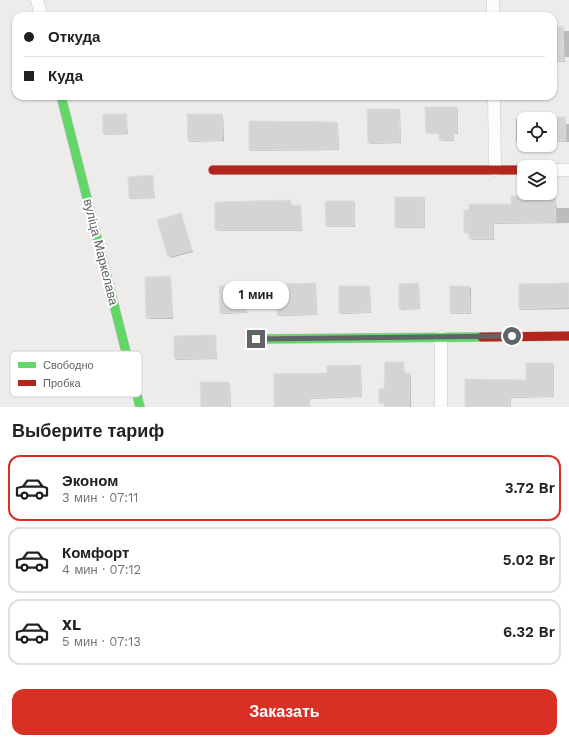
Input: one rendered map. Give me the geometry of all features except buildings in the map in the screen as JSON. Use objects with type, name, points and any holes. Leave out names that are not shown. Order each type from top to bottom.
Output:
[{"type":"street","points":[[37,0],[40,12]]},
{"type":"street","points":[[493,0],[493,12]]},
{"type":"street","name":"вуліца Маркелава","points":[[63,100],[126,351]]},
{"type":"street","points":[[494,100],[495,170]]},
{"type":"street","points":[[213,170],[517,170]]},
{"type":"street","points":[[557,170],[569,170]]},
{"type":"street","points":[[256,339],[569,336]]},
{"type":"street","points":[[441,337],[442,407]]},
{"type":"street","name":"вуліца Маркелава","points":[[137,397],[140,407]]},
{"type":"traffic: fast","points":[[62,100],[126,351]]},
{"type":"traffic: fast","points":[[256,339],[482,337]]},
{"type":"traffic: fast","points":[[137,397],[140,407]]},
{"type":"traffic: jam","points":[[213,170],[517,170]]},
{"type":"traffic: jam","points":[[482,337],[569,336]]},
{"type":"route","points":[[256,339],[512,336]]}]
